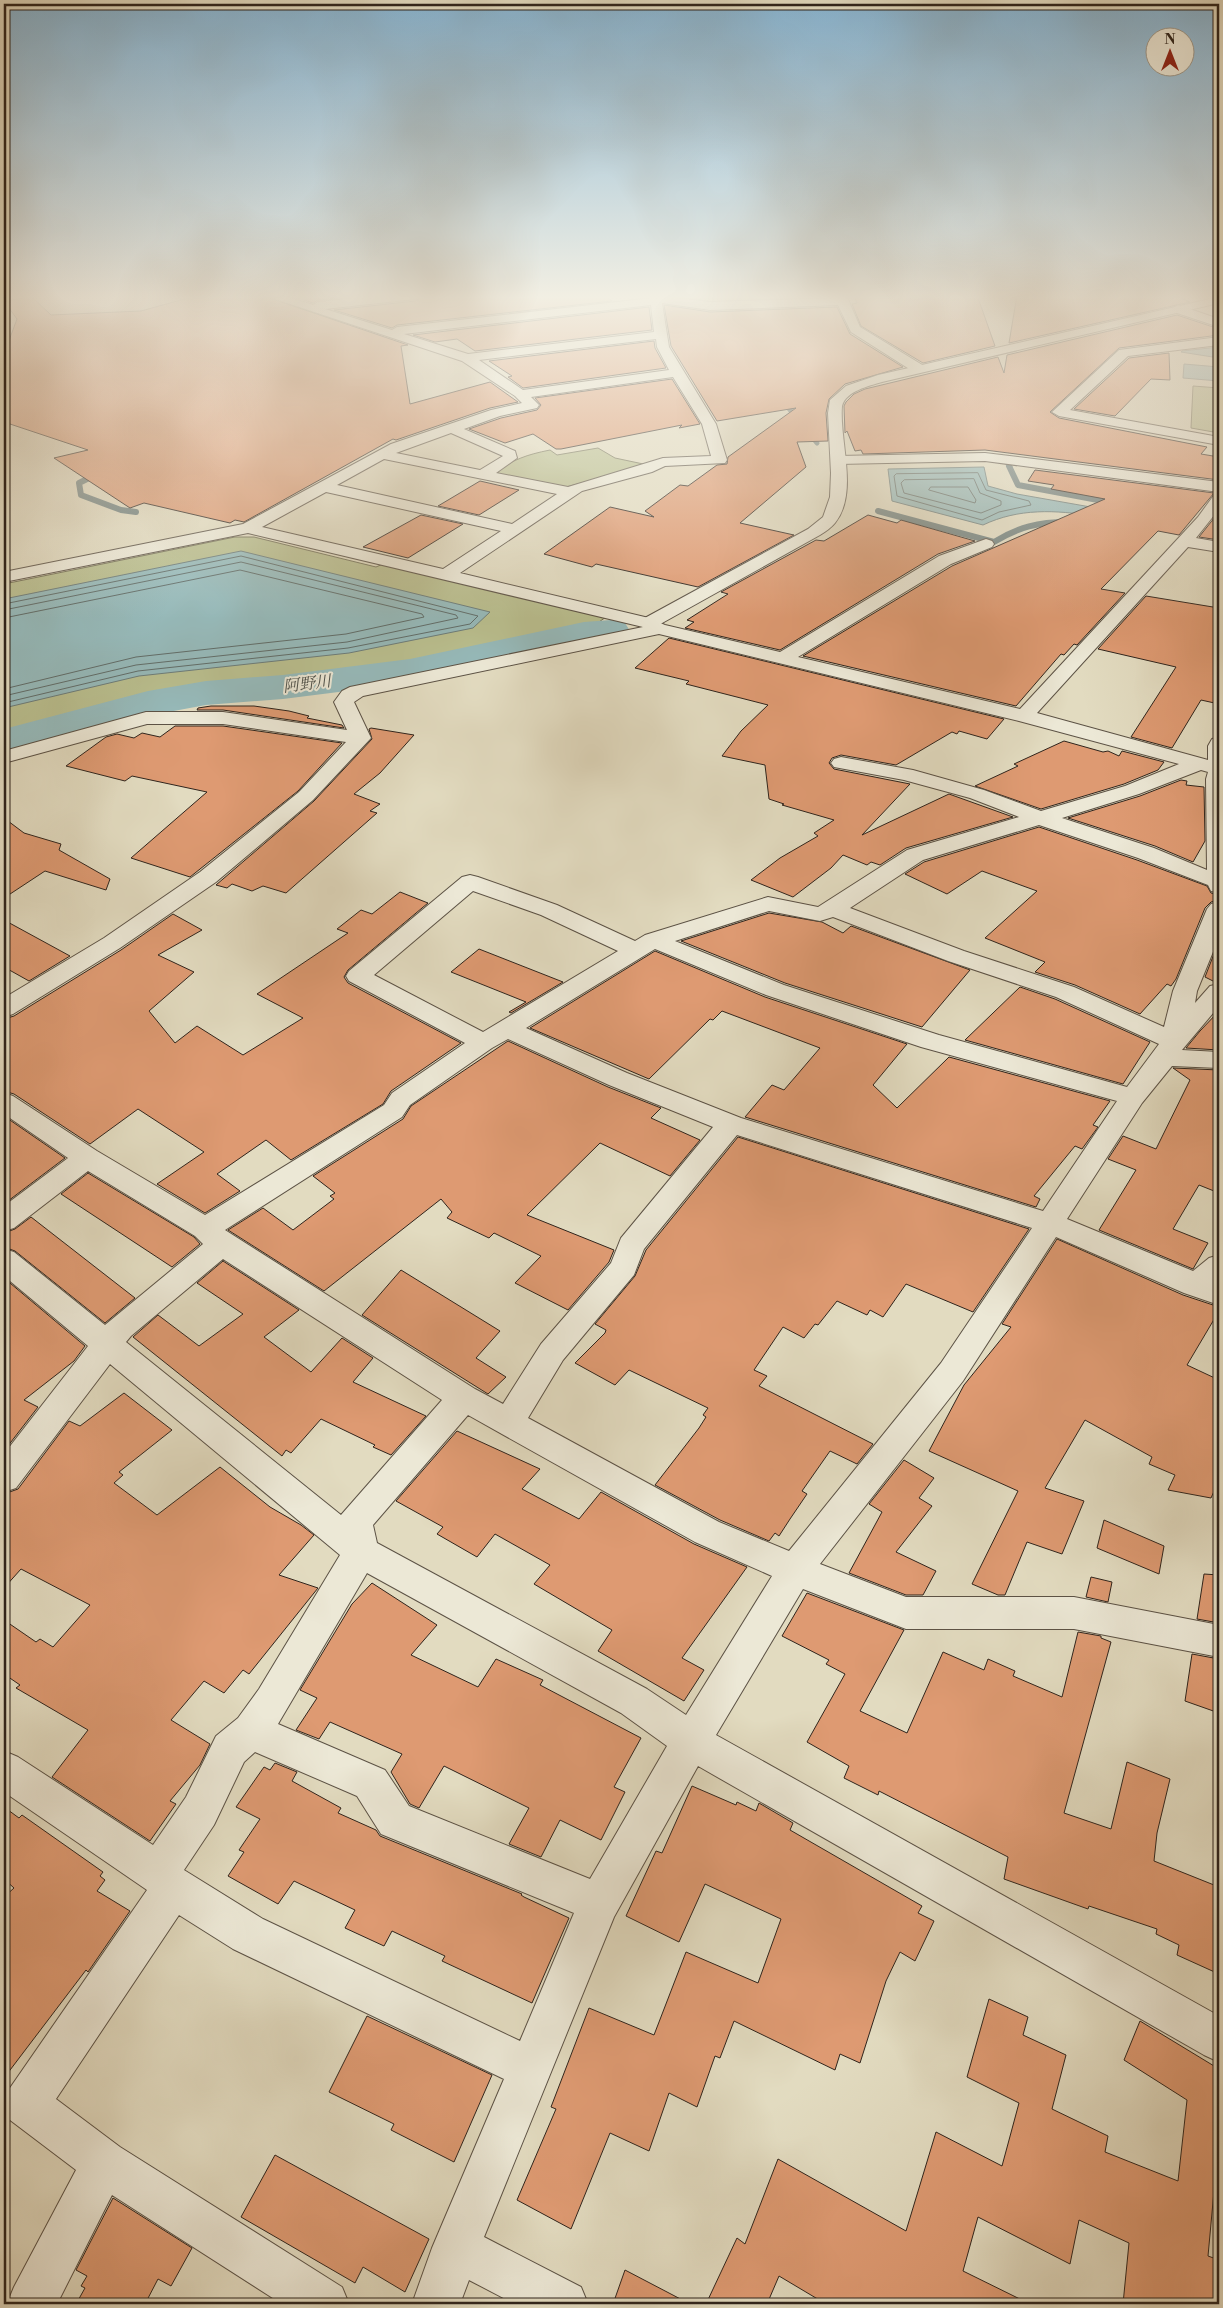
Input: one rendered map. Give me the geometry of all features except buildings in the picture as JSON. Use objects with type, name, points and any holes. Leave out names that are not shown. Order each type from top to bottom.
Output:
[{"type":"street","points":[[4,577],[248,528],[396,447],[496,413],[532,405],[529,403]]},
{"type":"street","points":[[446,575],[568,492],[577,488],[647,469],[663,462],[720,460],[709,424],[696,403]]},
{"type":"street","points":[[361,738],[344,702],[349,695],[357,691],[654,626],[824,525],[835,508],[838,460],[834,410],[836,403]]},
{"type":"street","points":[[1069,403],[1059,412],[1219,441]]},
{"type":"street","points":[[450,428],[510,454],[510,458],[482,475]]},
{"type":"street","points":[[384,455],[568,492]]},
{"type":"street","points":[[838,460],[985,457],[1219,488]]},
{"type":"street","points":[[325,487],[514,530]]},
{"type":"street","points":[[1024,716],[1204,520],[1219,498]]},
{"type":"street","points":[[248,528],[1024,716],[1212,767]]},
{"type":"street","points":[[1184,541],[1219,547]]},
{"type":"street","points":[[783,658],[944,560],[986,544]]},
{"type":"street","points":[[4,757],[146,718],[223,718],[361,738]]},
{"type":"street","points":[[4,1009],[112,943],[208,877],[306,796],[361,738]]},
{"type":"street","points":[[1219,743],[1212,767],[1216,779],[1219,886]]},
{"type":"street","points":[[841,763],[872,767],[977,794],[1038,817],[1146,853],[1219,882]]},
{"type":"street","points":[[4,1478],[120,1328],[214,1236],[393,1111],[402,1099],[483,1042],[645,945],[768,904],[820,914],[833,909],[915,855],[1212,767]]},
{"type":"street","points":[[483,1042],[358,976],[470,882],[645,945],[920,1038],[1133,1097]]},
{"type":"street","points":[[833,909],[956,956],[1065,992],[1170,1049],[1219,1060]]},
{"type":"street","points":[[1170,1049],[1185,991],[1219,909]]},
{"type":"street","points":[[436,2304],[456,2248],[529,2068],[599,1903],[691,1740],[795,1570],[952,1372],[1133,1097],[1170,1049],[1219,991]]},
{"type":"street","points":[[507,1029],[598,1072],[731,1124],[1049,1222],[1207,1290],[1219,1266]]},
{"type":"street","points":[[4,1102],[87,1158],[214,1236],[464,1398],[706,1532],[795,1570],[906,1613],[1074,1613],[1219,1641]]},
{"type":"street","points":[[509,1422],[552,1352],[624,1267],[631,1245],[731,1124]]},
{"type":"street","points":[[4,1221],[87,1158]]},
{"type":"street","points":[[4,1260],[362,1552],[634,1701],[691,1740],[1219,2040]]},
{"type":"street","points":[[325,2304],[104,2163],[26,2104],[165,1880],[230,1749],[251,1731],[272,1701],[362,1552],[355,1521],[464,1398]]},
{"type":"street","points":[[251,1731],[371,1784],[395,1820],[599,1903]]},
{"type":"street","points":[[4,1770],[248,1934],[529,2068]]},
{"type":"street","points":[[30,2304],[104,2163]]},
{"type":"street","points":[[456,2248],[564,2304]]},
{"type":"green space","points":[[1192,403],[1219,403],[1219,433],[1191,428]]},
{"type":"green space","points":[[598,448],[615,458],[648,465],[566,487],[496,475],[494,472],[521,458],[541,452],[550,450],[557,455]]},
{"type":"green space","points":[[235,537],[254,537],[376,567],[383,564],[606,617],[599,622],[607,624],[397,668],[178,692],[128,702],[4,735],[4,584]]},
{"type":"water","points":[[984,467],[988,486],[1017,494],[1102,509],[1094,516],[1065,512],[1024,513],[997,519],[983,525],[892,501],[888,469]]},
{"type":"water","points":[[241,551],[490,612],[473,628],[349,653],[139,676],[4,708],[4,599]]},
{"type":"waterway","points":[[784,403],[817,443]]},
{"type":"waterway","points":[[1007,462],[1010,467]]},
{"type":"waterway","points":[[1009,466],[1018,485],[1114,503]]},
{"type":"waterway","points":[[97,471],[95,475],[79,483],[81,495],[121,510],[136,512]]},
{"type":"waterway","points":[[878,511],[994,542],[1029,526],[1067,522]]},
{"type":"waterway","name":"阿野川","points":[[4,742],[148,703],[206,693],[283,687],[410,671],[584,634],[611,631]]}]
